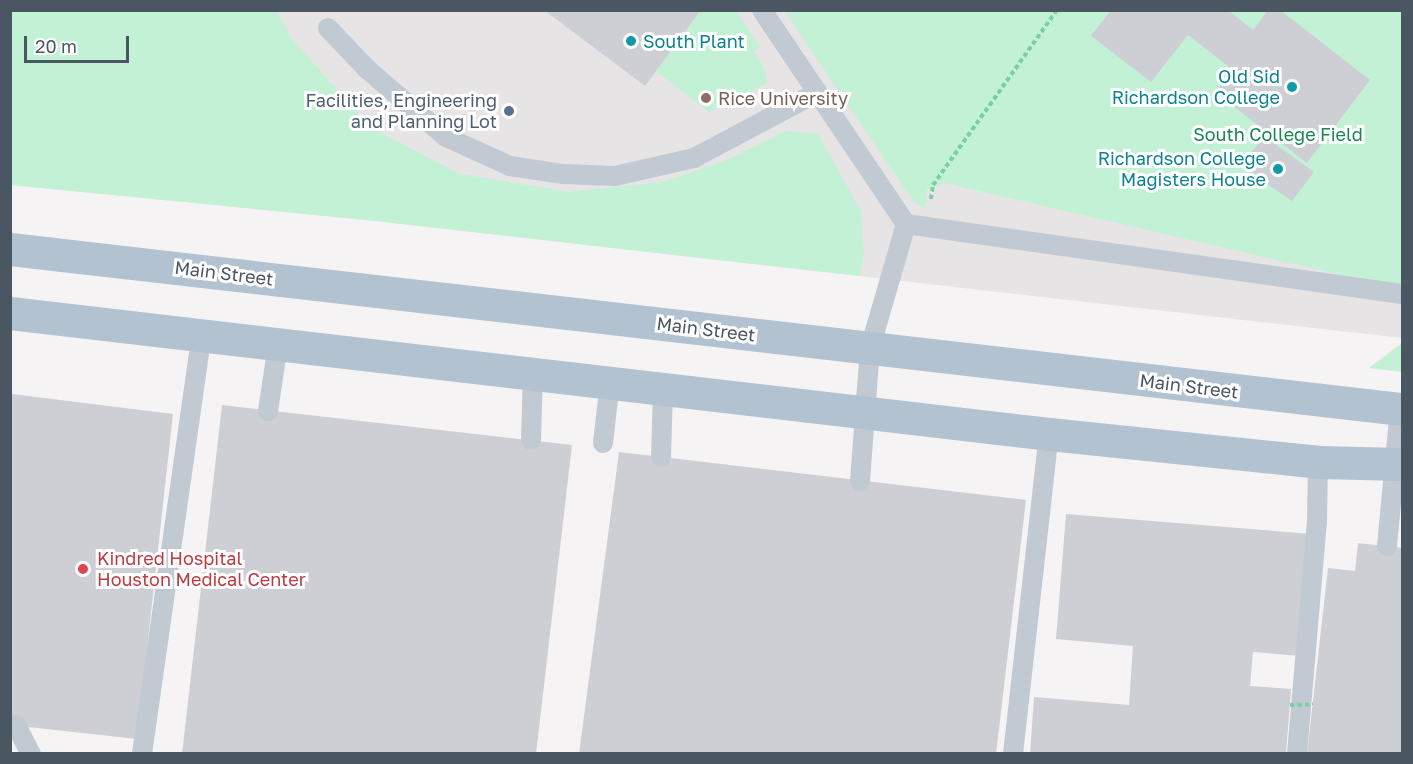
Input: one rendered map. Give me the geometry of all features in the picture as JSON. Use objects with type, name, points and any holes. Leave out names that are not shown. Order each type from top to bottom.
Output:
[{"type":"main road","name":"Main Street","points":[[10,249],[1401,409]]},
{"type":"main road","points":[[10,313],[1049,434],[1318,462],[1398,463]]},
{"type":"lane","points":[[762,10],[906,224],[1402,294]]},
{"type":"lane","points":[[328,28],[367,69],[446,137],[510,166],[563,174],[615,176],[694,158],[818,92]]},
{"type":"lane","points":[[860,481],[863,412],[870,348],[906,224]]},
{"type":"lane","points":[[142,753],[202,334]]},
{"type":"lane","points":[[268,411],[278,344]]},
{"type":"lane","points":[[531,440],[533,374]]},
{"type":"lane","points":[[603,442],[610,382]]},
{"type":"lane","points":[[661,457],[663,389]]},
{"type":"lane","points":[[1387,546],[1398,463],[1401,409]]},
{"type":"lane","points":[[1013,753],[1049,434]]},
{"type":"lane","points":[[1297,753],[1317,523],[1318,462]]},
{"type":"lane","points":[[16,725],[31,753]]},
{"type":"path","points":[[927,227],[933,185],[1058,10]]},
{"type":"path","points":[[1290,705],[1313,704]]},
{"type":"shaded area","name":"Rice University","points":[[10,11],[1402,11],[1402,338],[367,220],[11,185]]},
{"type":"green space","points":[[10,11],[277,11],[291,38],[371,128],[460,174],[569,192],[662,182],[727,160],[786,131],[818,134],[861,211],[864,255],[860,276],[367,220],[11,185]]},
{"type":"green space","points":[[701,11],[736,11],[760,48],[754,51],[766,73],[766,84],[709,112],[656,71]]},
{"type":"green space","name":"South College Field","points":[[785,11],[1402,11],[1402,289],[945,183],[927,189],[925,209],[913,201]]},
{"type":"green space","points":[[1402,343],[1402,372],[1369,368]]},
{"type":"building","name":"South Plant","points":[[544,10],[701,10],[645,86]]},
{"type":"building","name":"Old Sid Richardson College","points":[[1111,10],[1228,10],[1253,30],[1268,10],[1280,10],[1370,80],[1307,163],[1215,92],[1233,70],[1188,35],[1151,82],[1091,36]]},
{"type":"building","name":"Richardson College Magisters House","points":[[1264,136],[1314,172],[1292,201],[1241,166]]},
{"type":"building","name":"Kindred Hospital Houston Medical Center","points":[[12,394],[173,414],[137,739],[10,725]]},
{"type":"building","points":[[222,405],[572,445],[536,754],[182,754]]},
{"type":"building","points":[[619,452],[1026,500],[996,754],[579,754]]},
{"type":"building","points":[[1066,514],[1311,534],[1301,656],[1253,652],[1250,686],[1291,689],[1286,754],[1030,754],[1034,697],[1129,705],[1133,646],[1056,639]]},
{"type":"building","points":[[1358,543],[1402,548],[1402,754],[1307,754],[1328,568],[1355,571]]},
{"type":"place","name":"South Plant","points":[[631,41]]},
{"type":"place","name":"Old Sid Richardson College","points":[[1292,87]]},
{"type":"place","name":"Rice University","points":[[706,98]]},
{"type":"place","name":"Facilities, Engineering and Planning Lot","points":[[509,111]]},
{"type":"place","name":"Richardson College Magisters House","points":[[1278,169]]},
{"type":"place","name":"Kindred Hospital Houston Medical Center","points":[[83,569]]}]
